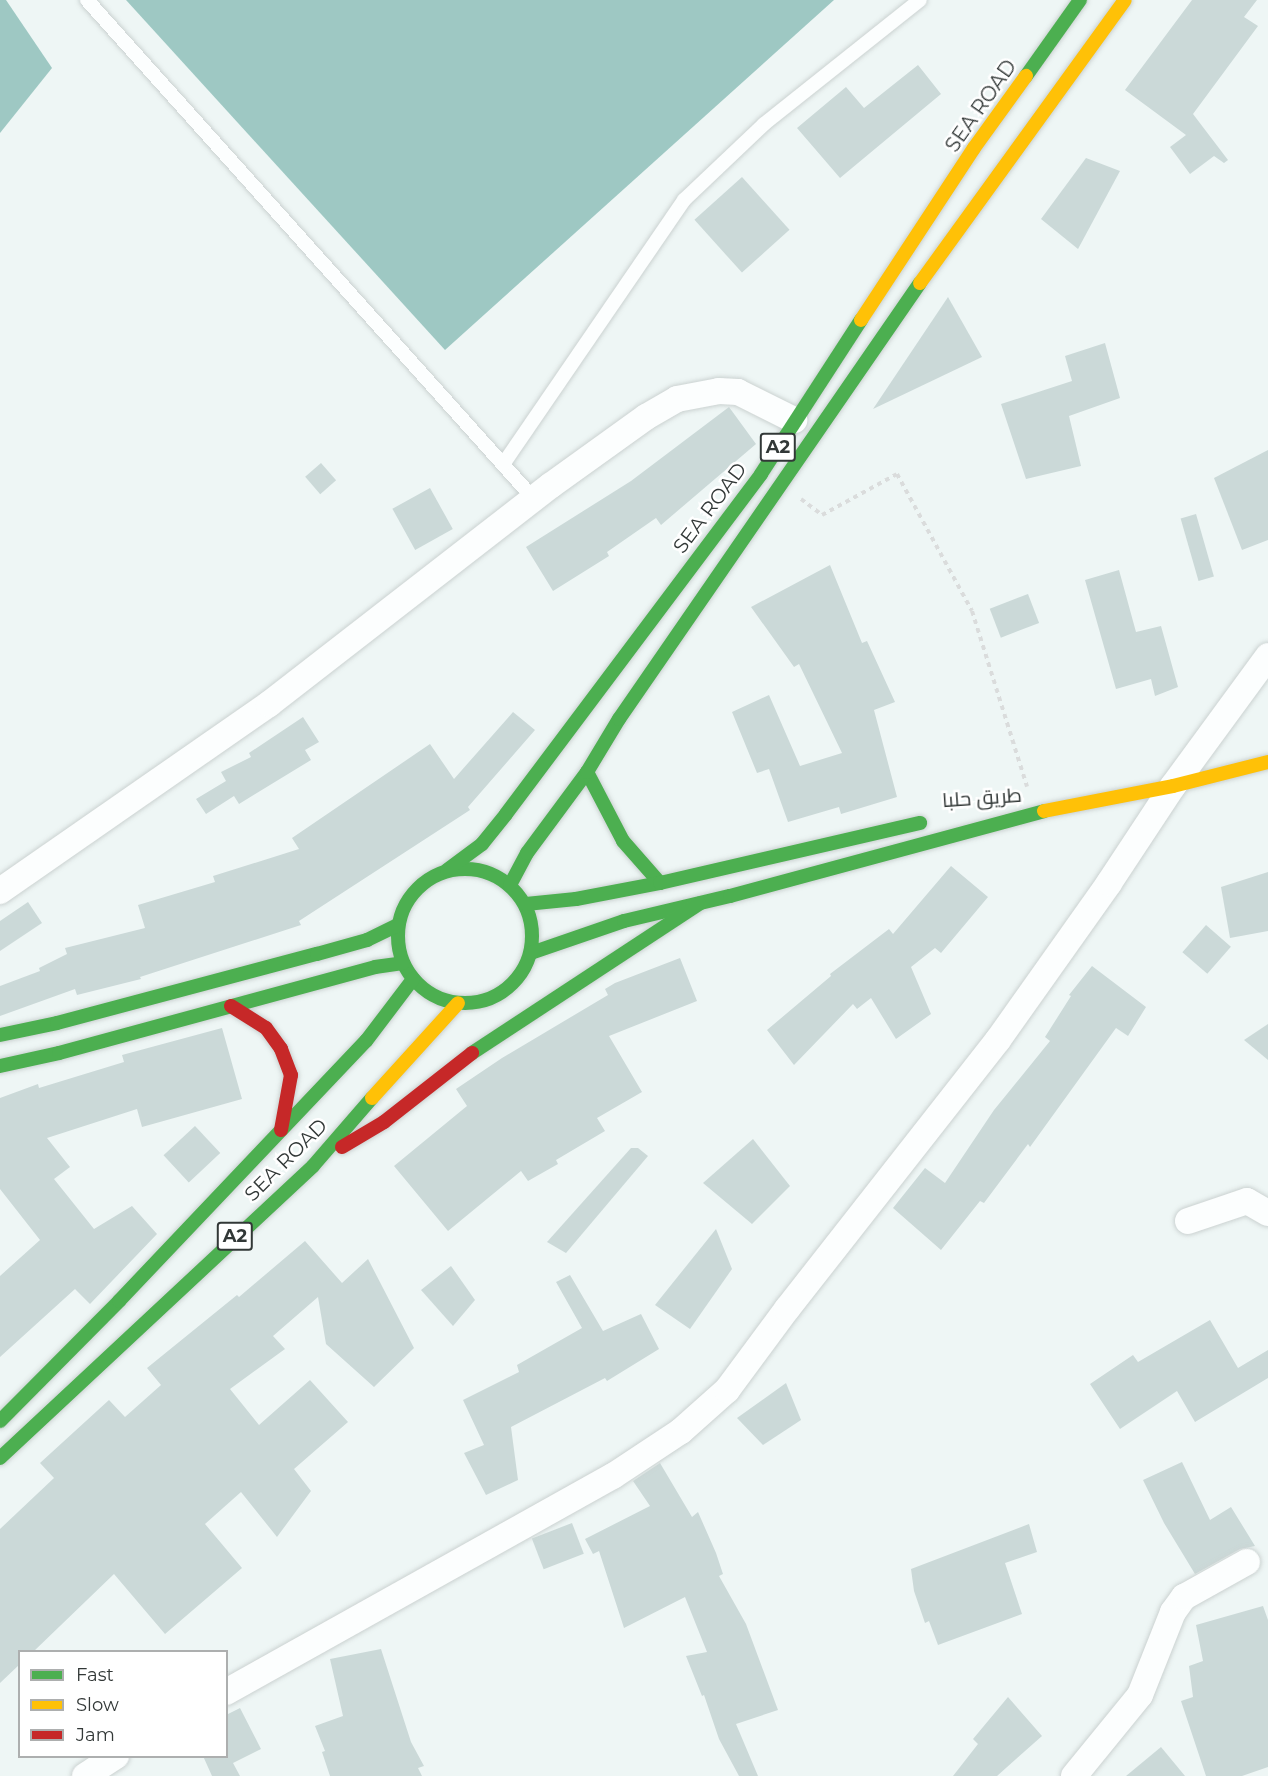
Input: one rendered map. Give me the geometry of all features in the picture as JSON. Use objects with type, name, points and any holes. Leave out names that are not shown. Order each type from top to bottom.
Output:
[{"type":"main road","name":"SEA ROAD","points":[[447,870],[482,844],[506,814],[761,474],[794,420],[1064,13],[1080,0]]},
{"type":"main road","name":"A2","points":[[510,885],[527,853],[587,772],[619,719],[969,213],[1125,0]]},
{"type":"main road","points":[[761,474],[781,484]]},
{"type":"main road","points":[[1035,813],[1173,786],[1268,762]]},
{"type":"main road","points":[[587,772],[623,841],[660,883]]},
{"type":"main road","name":"طريق حلبا","points":[[983,813],[1035,813]]},
{"type":"main road","name":"طريق حلبا","points":[[531,953],[624,921],[699,904],[1035,813]]},
{"type":"main road","name":"طريق حلبا","points":[[526,904],[576,899],[660,883],[932,821]]},
{"type":"main road","name":"A2","points":[[447,870],[480,870],[510,885],[526,904],[533,928],[531,953],[520,975],[503,992],[481,1001],[458,1003],[433,995],[413,979],[403,963],[398,945],[398,925],[407,901],[424,882],[447,870]]},
{"type":"main road","points":[[313,1166],[384,1122],[432,1081],[478,1048],[544,1008],[699,904]]},
{"type":"main road","points":[[0,1066],[58,1038],[367,940],[398,925]]},
{"type":"main road","points":[[0,1035],[58,1038],[231,1006],[375,967],[403,963]]},
{"type":"main road","name":"SEA ROAD","points":[[0,1458],[130,1313],[280,1130],[366,1041],[413,979]]},
{"type":"main road","name":"SEA ROAD","points":[[0,1421],[313,1166],[428,1033],[458,1003]]},
{"type":"main road","points":[[231,1006],[249,1015],[266,1028],[281,1049],[291,1075],[280,1130]]},
{"type":"street","points":[[0,891],[269,704],[534,499],[646,417],[677,399],[698,393],[738,392],[794,420]]},
{"type":"street","points":[[228,1691],[613,1476],[681,1431],[708,1410],[728,1390],[786,1309],[998,1040],[1109,883],[1173,786],[1268,656]]},
{"type":"street","points":[[1188,1221],[1248,1200],[1268,1213]]},
{"type":"street","points":[[1074,1776],[1140,1695],[1173,1612],[1184,1597],[1246,1562]]},
{"type":"street","points":[[85,1776],[113,1758]]},
{"type":"lane","points":[[87,0],[534,499]]},
{"type":"lane","points":[[504,464],[684,200],[764,124],[920,0]]},
{"type":"path","points":[[781,484],[822,514],[897,474],[972,611],[1035,813]]},
{"type":"water","points":[[0,0],[6,0],[52,68],[0,133]]},
{"type":"water","points":[[126,0],[834,0],[445,350]]},
{"type":"building","points":[[1192,0],[1257,0],[1244,17],[1258,26],[1193,114],[1228,160],[1224,163],[1214,156],[1190,174],[1170,147],[1186,135],[1125,90]]},
{"type":"building","points":[[918,65],[941,94],[840,178],[797,128],[846,87],[864,108]]},
{"type":"building","points":[[1086,158],[1120,171],[1078,249],[1041,219]]},
{"type":"building","points":[[742,177],[790,230],[742,273],[694,220]]},
{"type":"building","points":[[948,297],[982,357],[873,409]]},
{"type":"building","points":[[1105,343],[1120,398],[1069,416],[1081,466],[1026,479],[1001,404],[1072,381],[1065,356]]},
{"type":"building","points":[[729,407],[756,444],[661,525],[656,518],[607,552],[609,556],[553,591],[526,547],[631,481]]},
{"type":"building","points":[[1268,450],[1268,540],[1242,550],[1214,478]]},
{"type":"building","points":[[321,463],[336,480],[320,494],[305,477]]},
{"type":"building","points":[[430,488],[453,529],[415,550],[392,509]]},
{"type":"building","points":[[1196,514],[1214,576],[1199,581],[1181,518]]},
{"type":"building","points":[[830,565],[862,643],[867,641],[895,702],[874,710],[897,797],[841,814],[839,807],[788,822],[769,769],[757,773],[732,712],[769,695],[800,766],[842,753],[799,664],[794,667],[751,607]]},
{"type":"building","points":[[1119,570],[1136,632],[1161,626],[1178,687],[1155,696],[1151,679],[1116,689],[1085,580]]},
{"type":"building","points":[[1028,594],[1039,623],[1001,638],[990,609]]},
{"type":"building","points":[[513,712],[535,730],[468,807],[470,810],[299,921],[301,925],[140,977],[141,979],[77,995],[75,989],[0,1016],[0,986],[40,971],[39,968],[67,954],[65,948],[145,928],[138,905],[215,882],[213,876],[299,849],[292,838],[430,744],[454,779]]},
{"type":"building","points":[[303,717],[319,742],[305,750],[311,760],[239,804],[234,796],[206,814],[196,799],[226,781],[221,772],[251,757],[249,753]]},
{"type":"building","points":[[951,866],[988,897],[941,953],[935,948],[911,967],[931,1014],[896,1039],[871,998],[857,1009],[853,1004],[794,1065],[767,1030],[831,976],[830,974],[889,929],[893,934]]},
{"type":"building","points":[[1268,872],[1268,931],[1230,938],[1221,887]]},
{"type":"building","points":[[28,902],[42,923],[0,951],[0,921]]},
{"type":"building","points":[[1206,925],[1231,947],[1207,974],[1182,952]]},
{"type":"building","points":[[680,958],[697,1001],[609,1036],[642,1092],[597,1118],[605,1131],[556,1160],[558,1164],[528,1181],[521,1171],[448,1231],[394,1166],[467,1106],[456,1089],[502,1058],[608,995],[605,989],[615,983]]},
{"type":"building","points":[[1092,966],[1146,1007],[1128,1036],[1116,1028],[1030,1147],[1028,1144],[984,1203],[980,1201],[941,1250],[893,1208],[925,1168],[945,1183],[994,1110],[1050,1041],[1045,1037],[1071,996],[1069,995]]},
{"type":"building","points":[[1268,1024],[1268,1060],[1244,1040]]},
{"type":"building","points":[[222,1028],[242,1099],[142,1127],[137,1109],[47,1138],[70,1167],[54,1179],[94,1229],[132,1206],[157,1234],[90,1304],[75,1289],[0,1357],[0,1276],[40,1240],[0,1189],[0,1098],[38,1084],[39,1088],[124,1062],[122,1055]]},
{"type":"building","points":[[195,1126],[220,1153],[189,1182],[164,1155]]},
{"type":"building","points":[[753,1139],[790,1186],[752,1224],[703,1183]]},
{"type":"building","points":[[631,1148],[638,1148],[648,1156],[566,1253],[547,1242]]},
{"type":"building","points":[[716,1229],[732,1269],[690,1329],[655,1305]]},
{"type":"building","points":[[305,1241],[342,1283],[368,1259],[414,1348],[374,1387],[326,1344],[318,1297],[273,1336],[285,1349],[230,1389],[259,1425],[310,1380],[348,1422],[294,1469],[311,1491],[277,1537],[241,1492],[205,1524],[242,1568],[165,1634],[114,1574],[35,1650],[18,1650],[18,1666],[0,1683],[0,1529],[54,1478],[40,1463],[109,1400],[125,1417],[161,1385],[147,1368],[237,1295],[239,1297]]},
{"type":"building","points":[[451,1266],[475,1300],[453,1326],[421,1290]]},
{"type":"building","points":[[570,1275],[603,1331],[641,1314],[659,1349],[607,1381],[605,1378],[511,1427],[518,1480],[486,1495],[464,1453],[484,1445],[463,1400],[519,1372],[517,1365],[582,1328],[556,1282]]},
{"type":"building","points":[[1210,1320],[1238,1368],[1268,1350],[1268,1378],[1195,1422],[1177,1391],[1120,1429],[1090,1384],[1133,1355],[1138,1362]]},
{"type":"building","points":[[786,1383],[801,1420],[763,1445],[737,1418]]},
{"type":"building","points":[[1182,1462],[1210,1520],[1231,1507],[1255,1546],[1240,1549],[1195,1574],[1164,1523],[1143,1480]]},
{"type":"building","points":[[660,1463],[692,1517],[698,1512],[723,1574],[719,1576],[746,1624],[778,1710],[736,1724],[758,1776],[739,1776],[719,1739],[704,1695],[702,1696],[686,1656],[707,1652],[685,1597],[624,1628],[599,1551],[593,1554],[585,1539],[650,1506],[633,1481]]},
{"type":"building","points":[[572,1523],[584,1554],[544,1569],[532,1538]]},
{"type":"building","points":[[1029,1524],[1037,1552],[1005,1563],[1022,1614],[938,1645],[929,1621],[925,1623],[914,1591],[911,1569]]},
{"type":"building","points":[[1263,1606],[1268,1620],[1268,1767],[1242,1776],[1206,1776],[1181,1701],[1193,1697],[1189,1666],[1203,1661],[1196,1625]]},
{"type":"building","points":[[381,1649],[411,1742],[424,1766],[418,1768],[422,1776],[330,1776],[322,1752],[325,1751],[315,1726],[343,1716],[330,1659]]},
{"type":"building","points":[[1008,1697],[1042,1736],[997,1776],[953,1776],[978,1744],[973,1739]]},
{"type":"building","points":[[240,1708],[261,1749],[233,1763],[240,1776],[212,1776],[204,1758],[228,1758],[228,1714]]},
{"type":"building","points":[[1161,1747],[1185,1776],[1126,1776]]},
{"type":"traffic: fast","points":[[1026,76],[1080,0]]},
{"type":"traffic: fast","points":[[510,885],[527,853],[587,772],[619,719],[920,283]]},
{"type":"traffic: fast","points":[[447,870],[482,844],[506,814],[761,474],[861,320]]},
{"type":"traffic: fast","points":[[587,772],[623,841],[660,883]]},
{"type":"traffic: fast","points":[[531,953],[624,921],[730,896],[1044,811]]},
{"type":"traffic: fast","points":[[526,904],[576,899],[660,883],[920,823]]},
{"type":"traffic: fast","points":[[465,869],[491,874],[512,889],[527,910],[532,936],[527,962],[512,983],[491,998],[465,1003],[439,998],[418,983],[403,962],[398,936],[403,910],[418,889],[439,874],[465,869]]},
{"type":"traffic: fast","points":[[472,1053],[699,904]]},
{"type":"traffic: fast","points":[[0,1035],[57,1023],[317,954],[367,940],[398,925]]},
{"type":"traffic: fast","points":[[0,1066],[59,1053],[375,967],[403,963]]},
{"type":"traffic: fast","points":[[0,1421],[119,1301],[366,1041],[413,979]]},
{"type":"traffic: fast","points":[[0,1458],[313,1166],[372,1098]]},
{"type":"traffic: slow","points":[[920,283],[1125,0]]},
{"type":"traffic: slow","points":[[861,320],[974,148],[1026,76]]},
{"type":"traffic: slow","points":[[1044,811],[1173,786],[1268,762]]},
{"type":"traffic: slow","points":[[372,1098],[458,1003]]},
{"type":"traffic: jam","points":[[231,1006],[266,1028],[281,1049],[291,1075],[281,1130]]},
{"type":"traffic: jam","points":[[342,1147],[384,1122],[472,1053]]}]
